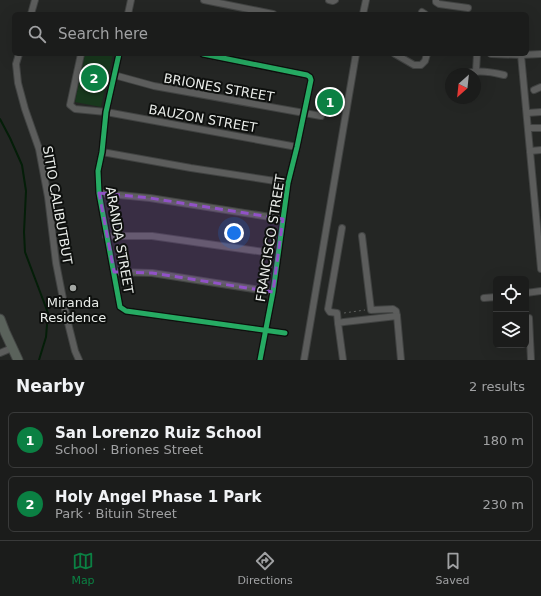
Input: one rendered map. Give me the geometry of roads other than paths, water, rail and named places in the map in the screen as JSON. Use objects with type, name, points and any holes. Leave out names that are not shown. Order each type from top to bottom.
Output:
[{"type":"highway","points":[[0,319],[18,360]]},
{"type":"street","points":[[32,12],[35,0]]},
{"type":"street","points":[[128,12],[131,0]]},
{"type":"street","points":[[204,0],[263,12]]},
{"type":"street","points":[[329,0],[335,0]]},
{"type":"street","points":[[363,12],[366,0]]},
{"type":"street","points":[[436,0],[439,4],[468,8]]},
{"type":"street","points":[[529,55],[541,54]]},
{"type":"street","name":"SITIO CALIBUTBUT","points":[[18,56],[16,64],[18,83],[25,110],[39,149],[48,198],[56,263],[67,319],[75,351],[79,360]]},
{"type":"street","name":"BAUZON STREET","points":[[80,56],[70,105],[76,109],[106,112],[297,147]]},
{"type":"street","name":"ARANDA STREET","points":[[119,56],[106,112],[102,152],[98,171],[99,193],[120,307],[126,311],[285,333]]},
{"type":"street","name":"FRANCISCO STREET","points":[[213,56],[307,75],[311,80],[288,183],[273,292],[260,360]]},
{"type":"street","points":[[304,360],[356,56]]},
{"type":"street","points":[[398,56],[414,65],[421,65],[425,61],[426,56]]},
{"type":"street","points":[[476,68],[477,56]]},
{"type":"street","points":[[521,56],[541,269]]},
{"type":"street","points":[[481,72],[504,75]]},
{"type":"street","name":"BRIONES STREET","points":[[114,75],[154,86],[321,116]]},
{"type":"street","points":[[534,90],[541,87]]},
{"type":"street","points":[[527,113],[541,112]]},
{"type":"street","points":[[528,128],[541,128]]},
{"type":"street","points":[[530,151],[541,150]]},
{"type":"street","points":[[102,152],[288,183]]},
{"type":"street","points":[[533,189],[541,187]]},
{"type":"street","points":[[99,193],[150,198],[283,219]]},
{"type":"street","points":[[342,228],[328,309],[330,312],[337,314],[343,360]]},
{"type":"street","points":[[106,236],[152,236],[278,254]]},
{"type":"street","points":[[362,236],[371,310],[393,309],[396,311],[401,360]]},
{"type":"street","points":[[114,272],[152,273],[273,292]]},
{"type":"street","points":[[529,293],[541,291]]},
{"type":"street","points":[[484,298],[493,297]]},
{"type":"street","points":[[338,323],[397,316]]},
{"type":"street","points":[[529,318],[531,360]]},
{"type":"street","points":[[0,353],[12,348]]},
{"type":"waterway","points":[[0,119],[22,165],[26,191],[24,232],[25,252],[48,313],[46,337],[39,360]]},
{"type":"place","name":"Holy Angel Phase 1 Park","points":[[94,78]]},
{"type":"place","name":"San Lorenzo Ruiz School","points":[[330,102]]},
{"type":"place","name":"Miranda Residence","points":[[73,288]]}]
